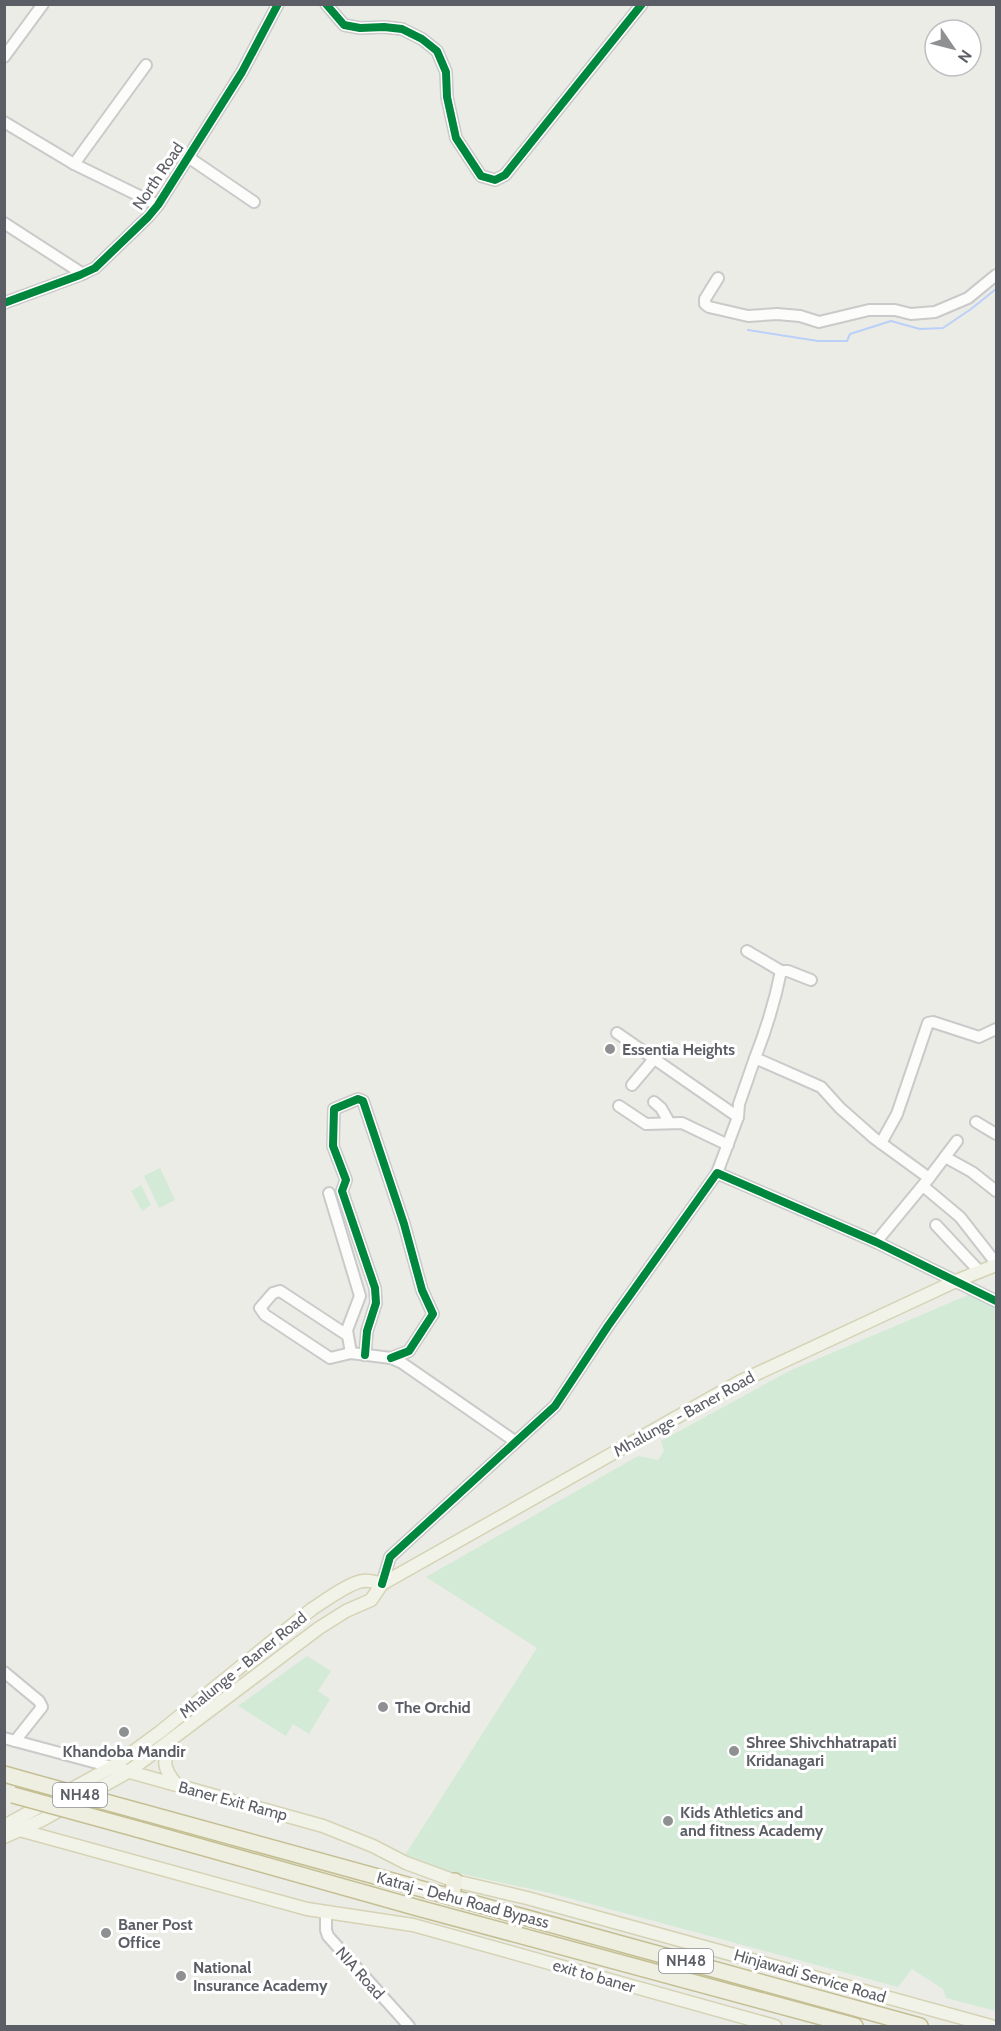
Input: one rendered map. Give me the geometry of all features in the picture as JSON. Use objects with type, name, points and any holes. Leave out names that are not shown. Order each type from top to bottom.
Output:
[{"type":"highway","name":"Katraj - Dehu Road Bypass","points":[[11,1776],[920,2026]]},
{"type":"highway","name":"Katraj - Dehu Road Bypass","points":[[9,1794],[855,2026]]},
{"type":"highway","points":[[451,1896],[455,1881]]},
{"type":"main road","name":"Mhalunge - Baner Road","points":[[4,1837],[42,1821],[128,1772],[319,1628],[346,1611],[371,1600],[382,1584],[740,1382],[996,1264]]},
{"type":"main road","name":"Mhalunge - Baner Road","points":[[5,1826],[112,1767],[160,1732],[327,1599],[358,1581],[365,1580],[382,1584]]},
{"type":"main road","points":[[246,1663],[256,1676]]},
{"type":"main road","points":[[171,1740],[165,1760],[166,1769],[177,1786]]},
{"type":"main road","name":"Baner Exit Ramp","points":[[112,1767],[322,1826],[373,1846],[406,1863],[455,1881]]},
{"type":"main road","points":[[5,1826],[326,1912],[413,1925],[418,1908]]},
{"type":"main road","name":"Hinjawadi Service Road","points":[[455,1881],[527,1898],[991,2026]]},
{"type":"main road","name":"exit to baner","points":[[413,1925],[775,2026]]},
{"type":"main road","points":[[778,1987],[784,1969]]},
{"type":"street","points":[[4,57],[43,4]]},
{"type":"street","name":"North Road","points":[[4,303],[95,268],[148,217],[158,205],[242,72],[278,4]]},
{"type":"street","points":[[326,4],[344,25],[360,28],[402,28],[437,51],[446,72],[447,97],[456,138],[481,176],[495,180],[505,175],[642,4]]},
{"type":"street","points":[[74,164],[146,65]]},
{"type":"street","points":[[4,122],[74,164],[158,205]]},
{"type":"street","points":[[188,157],[254,202]]},
{"type":"street","points":[[4,223],[83,274]]},
{"type":"street","points":[[718,278],[705,299],[705,304],[709,308],[748,316],[777,314],[800,316],[819,321],[869,310],[895,310],[911,314],[935,312],[968,298],[996,275]]},
{"type":"street","points":[[747,951],[781,971],[788,971],[811,980]]},
{"type":"street","points":[[382,1584],[390,1557],[555,1406],[608,1326],[717,1173],[738,1117],[739,1104],[754,1058],[769,1021],[781,971]]},
{"type":"street","points":[[881,1143],[897,1114],[928,1023],[933,1022],[979,1037],[996,1029]]},
{"type":"street","points":[[617,1034],[738,1117]]},
{"type":"street","points":[[754,1058],[821,1087],[840,1108],[926,1182],[960,1217],[996,1264]]},
{"type":"street","points":[[632,1085],[654,1059]]},
{"type":"street","points":[[365,1355],[367,1331],[376,1303],[375,1288],[342,1191],[346,1180],[333,1146],[334,1109],[358,1099],[363,1101],[404,1224],[422,1290],[433,1314],[409,1352],[391,1358]]},
{"type":"street","points":[[654,1102],[661,1108],[669,1122]]},
{"type":"street","points":[[619,1106],[646,1124],[682,1123],[728,1145]]},
{"type":"street","points":[[976,1122],[996,1134]]},
{"type":"street","points":[[876,1242],[957,1141]]},
{"type":"street","points":[[945,1157],[972,1172],[996,1191]]},
{"type":"street","points":[[717,1173],[876,1242],[996,1301]]},
{"type":"street","points":[[329,1193],[360,1296],[347,1335],[351,1353]]},
{"type":"street","points":[[936,1225],[980,1272]]},
{"type":"street","points":[[347,1335],[280,1291],[273,1293],[261,1308],[265,1315],[324,1356],[336,1358],[351,1353],[391,1358],[402,1363],[516,1442]]},
{"type":"street","points":[[4,1672],[39,1701],[42,1707],[10,1739]]},
{"type":"street","name":"Baner Exit Ramp","points":[[10,1739],[112,1767]]},
{"type":"street","name":"NIA Road","points":[[326,1912],[328,1936],[409,2026]]},
{"type":"green space","points":[[160,1168],[175,1200],[159,1208],[144,1176]]},
{"type":"green space","points":[[141,1185],[151,1205],[142,1211],[131,1191]]},
{"type":"green space","name":"Shree Shivchhatrapati Kridanagari","points":[[973,1293],[996,1305],[996,2011],[946,1998],[943,1989],[912,1969],[898,1987],[550,1893],[434,1868],[405,1855],[537,1648],[426,1577],[638,1456],[658,1460],[664,1451],[661,1441],[789,1371]]},
{"type":"green space","points":[[307,1656],[331,1671],[318,1691],[330,1699],[309,1734],[293,1724],[286,1736],[238,1706]]},
{"type":"waterway","points":[[748,330],[818,341],[847,341],[850,334],[891,321],[920,329],[943,328],[996,289]]},
{"type":"cycle path","points":[[4,303],[95,268],[148,217],[158,205],[242,72],[278,4]]},
{"type":"cycle path","points":[[326,4],[344,25],[360,28],[402,29],[422,39],[437,51],[446,72],[447,97],[456,138],[481,176],[495,180],[505,175],[642,4]]},
{"type":"cycle path","points":[[365,1355],[367,1331],[376,1303],[375,1288],[342,1191],[346,1180],[333,1146],[334,1109],[358,1099],[363,1101],[404,1224],[422,1290],[433,1314],[409,1351],[391,1358]]},
{"type":"cycle path","points":[[382,1584],[390,1557],[555,1406],[608,1326],[717,1173],[876,1242],[996,1301]]},
{"type":"place","name":"Essentia Heights","points":[[610,1049]]},
{"type":"place","name":"The Orchid","points":[[383,1707]]},
{"type":"place","name":"Khandoba Mandir","points":[[124,1732]]},
{"type":"place","name":"Shree Shivchhatrapati Kridanagari","points":[[734,1751]]},
{"type":"place","name":"Kids Athletics and and fitness Academy","points":[[668,1821]]},
{"type":"place","name":"Baner Post Office","points":[[106,1933]]},
{"type":"place","name":"National Insurance Academy","points":[[181,1976]]}]
